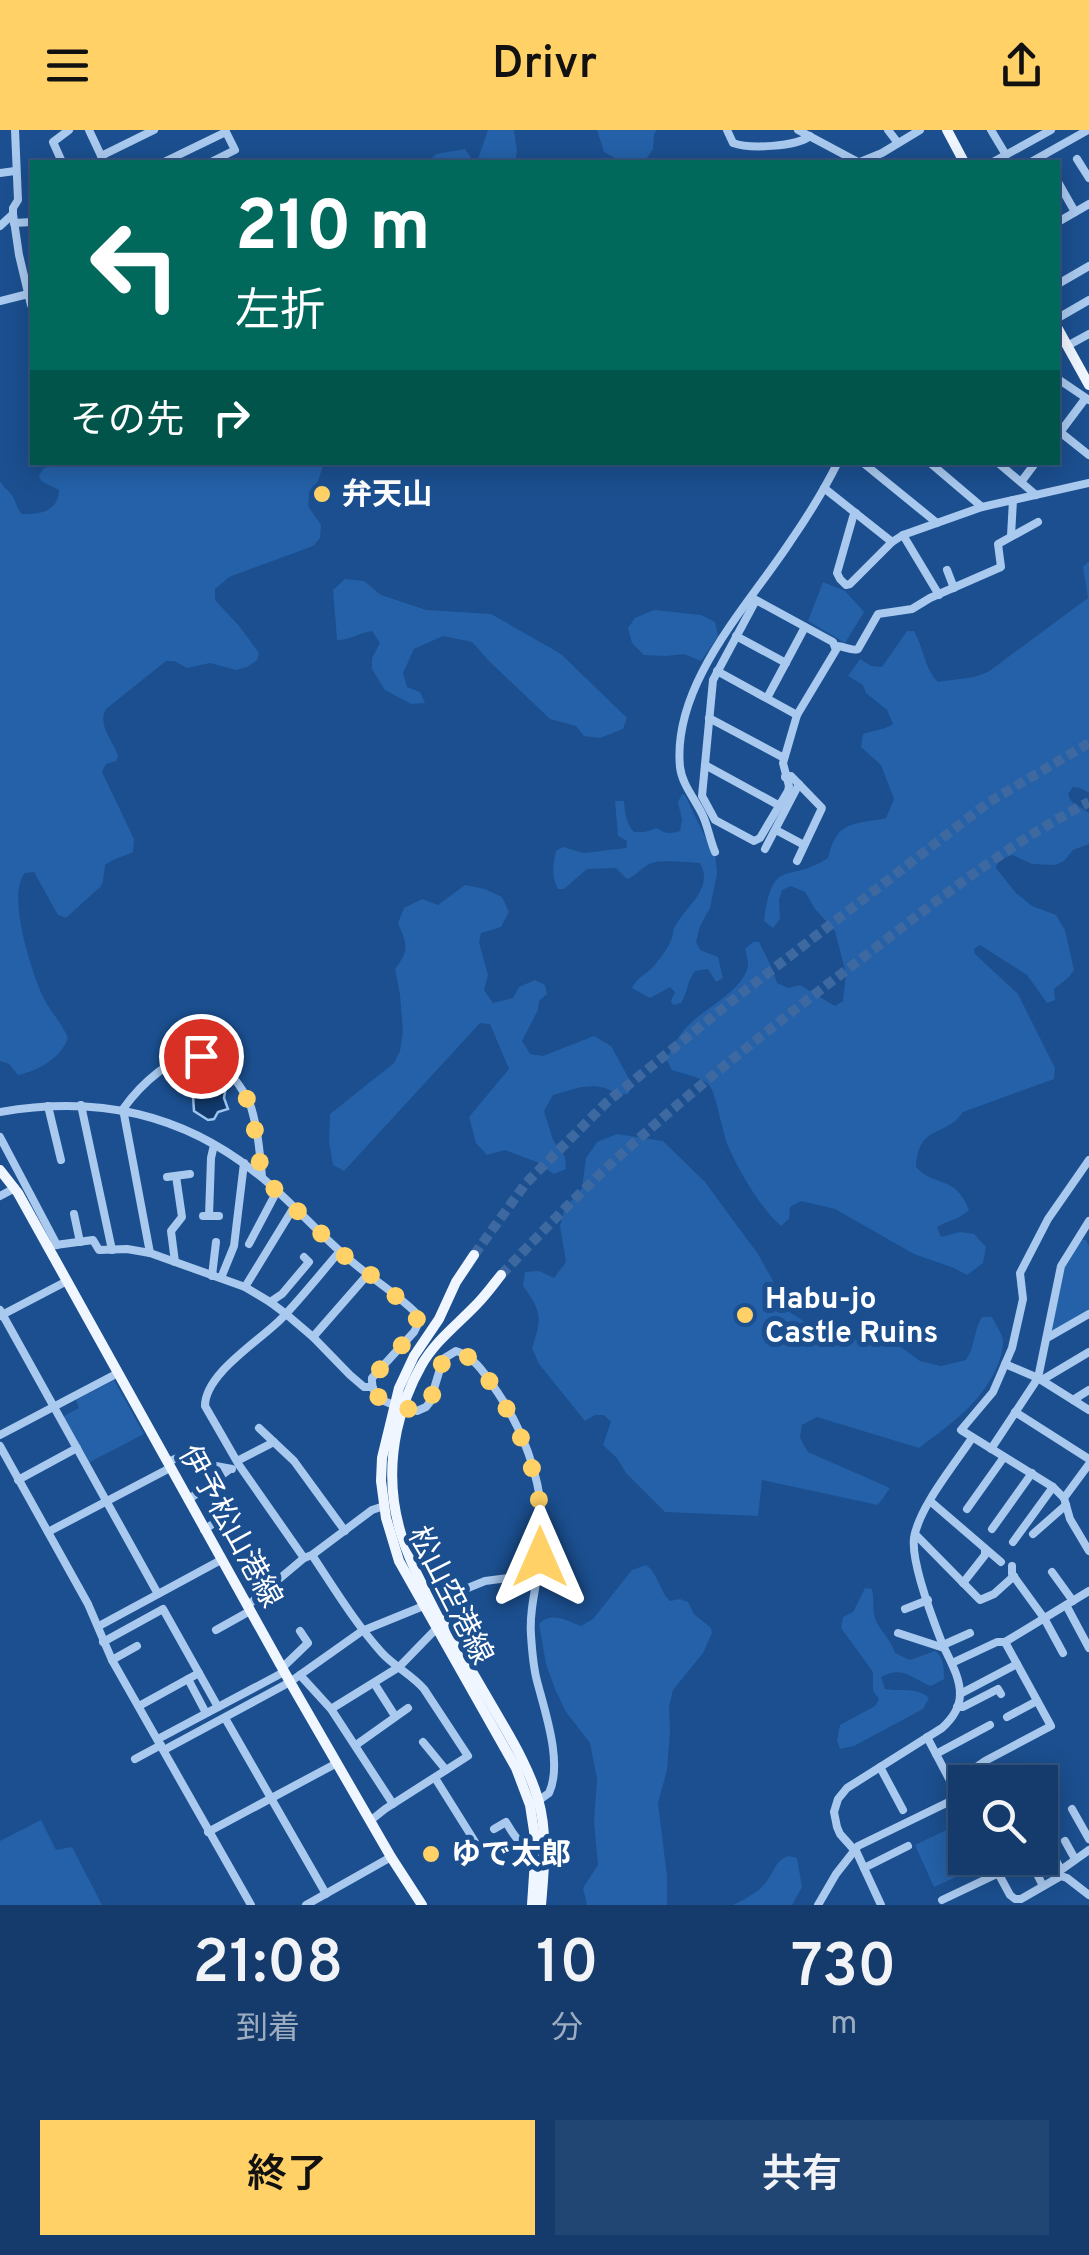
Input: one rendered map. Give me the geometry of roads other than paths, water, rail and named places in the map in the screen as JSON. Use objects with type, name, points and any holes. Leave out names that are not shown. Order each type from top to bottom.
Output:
[{"type":"main road","points":[[950,131],[963,160]]},
{"type":"main road","points":[[1064,347],[1089,386]]},
{"type":"main road","name":"伊予松山港線","points":[[0,1170],[14,1180],[53,1245],[67,1281],[204,1530],[391,1858],[422,1905]]},
{"type":"main road","name":"松山空港線","points":[[474,1254],[439,1320],[414,1356],[380,1469],[384,1506],[399,1561],[522,1758],[544,1860],[542,1905]]},
{"type":"main road","name":"松山空港線","points":[[501,1275],[428,1354],[398,1405],[392,1466],[394,1510],[406,1554],[436,1628],[534,1803],[531,1905]]},
{"type":"street","points":[[0,301],[30,299],[13,219],[18,200],[15,130]]},
{"type":"street","points":[[61,160],[53,142],[69,130]]},
{"type":"street","points":[[89,130],[103,159],[154,130]]},
{"type":"street","points":[[727,130],[733,143],[743,146],[801,142],[810,136]]},
{"type":"street","points":[[798,130],[855,160]]},
{"type":"street","points":[[888,130],[898,143]]},
{"type":"street","points":[[864,160],[920,130]]},
{"type":"street","points":[[991,130],[1006,156]]},
{"type":"street","points":[[1034,160],[1088,130]]},
{"type":"street","points":[[168,160],[225,131],[235,150],[214,160]]},
{"type":"street","points":[[997,160],[1048,133],[1054,148]]},
{"type":"street","points":[[882,153],[891,160]]},
{"type":"street","points":[[1077,159],[1089,178]]},
{"type":"street","points":[[0,173],[15,171]]},
{"type":"street","points":[[1060,186],[1075,212]]},
{"type":"street","points":[[1060,221],[1089,204]]},
{"type":"street","points":[[0,226],[13,219],[30,222]]},
{"type":"street","points":[[23,270],[30,266]]},
{"type":"street","points":[[1060,283],[1089,266]]},
{"type":"street","points":[[1060,317],[1089,300]]},
{"type":"street","points":[[1064,347],[1089,334]]},
{"type":"street","points":[[1060,380],[1087,400],[1060,433]]},
{"type":"street","points":[[1060,435],[1089,454]]},
{"type":"street","points":[[716,852],[705,820],[682,778],[682,737],[690,702],[700,676],[789,544],[836,465]]},
{"type":"street","points":[[866,465],[937,524]]},
{"type":"street","points":[[936,465],[982,507]]},
{"type":"street","points":[[1000,465],[1036,495]]},
{"type":"street","points":[[1021,482],[1034,465]]},
{"type":"street","points":[[856,513],[837,573],[840,580],[850,584],[903,535],[982,507],[1089,483]]},
{"type":"street","points":[[824,488],[892,542]]},
{"type":"street","points":[[1011,536],[1013,500]]},
{"type":"street","points":[[836,646],[844,645],[855,651],[878,614],[912,609],[1001,568],[998,544],[1038,522]]},
{"type":"street","points":[[903,535],[938,594]]},
{"type":"street","points":[[946,570],[954,588]]},
{"type":"street","points":[[754,597],[836,646]]},
{"type":"street","points":[[754,597],[717,671],[702,796],[714,820],[757,841],[789,786],[782,768],[798,715],[836,646]]},
{"type":"street","points":[[767,698],[805,627]]},
{"type":"street","points":[[736,636],[786,663]]},
{"type":"street","points":[[717,671],[798,715]]},
{"type":"street","points":[[709,718],[784,758]]},
{"type":"street","points":[[705,765],[780,806]]},
{"type":"street","points":[[786,777],[791,776],[822,808],[796,861]]},
{"type":"street","points":[[764,848],[799,784]]},
{"type":"street","points":[[776,830],[804,845]]},
{"type":"street","points":[[123,1109],[145,1085],[180,1058],[206,1057],[232,1075],[242,1088],[250,1106],[262,1177]]},
{"type":"street","points":[[81,1105],[112,1250]]},
{"type":"street","points":[[0,1112],[81,1105],[123,1109],[160,1119],[214,1145],[262,1177],[340,1250],[412,1308],[418,1320],[414,1332],[372,1378],[371,1388],[378,1398],[416,1411],[426,1406],[443,1360],[450,1353],[469,1356],[489,1380],[518,1426],[540,1504],[542,1539],[532,1609],[532,1642],[549,1728],[553,1778],[550,1793],[534,1803]]},
{"type":"street","points":[[48,1106],[61,1160]]},
{"type":"street","points":[[123,1109],[150,1254]]},
{"type":"street","points":[[0,1137],[14,1180],[53,1245],[93,1240],[99,1250],[150,1254],[244,1287],[286,1314],[350,1375],[371,1388]]},
{"type":"street","points":[[210,1216],[214,1145]]},
{"type":"street","points":[[1089,1160],[1048,1219],[1020,1273],[1023,1299],[1012,1348],[993,1392],[962,1430],[1053,1487],[1065,1501],[1070,1519],[1089,1551]]},
{"type":"street","points":[[216,1277],[234,1246],[244,1163]]},
{"type":"street","points":[[175,1262],[171,1231],[182,1217],[172,1176],[190,1174]]},
{"type":"street","points":[[0,1196],[14,1180]]},
{"type":"street","points":[[249,1244],[277,1191]]},
{"type":"street","points":[[244,1287],[294,1207]]},
{"type":"street","points":[[74,1214],[80,1242]]},
{"type":"street","points":[[1040,1379],[1060,1266],[1089,1221]]},
{"type":"street","points":[[1082,1232],[1089,1241]]},
{"type":"street","points":[[216,1242],[216,1277]]},
{"type":"street","points":[[340,1250],[286,1314],[232,1361],[206,1395],[204,1406],[236,1465],[382,1652],[424,1690],[468,1756],[370,1821]]},
{"type":"street","points":[[270,1302],[282,1294],[309,1262],[304,1258]]},
{"type":"street","points":[[313,1337],[369,1273]]},
{"type":"street","points":[[67,1281],[1,1314],[158,1594]]},
{"type":"street","points":[[1046,1338],[1089,1314]]},
{"type":"street","points":[[990,1448],[1040,1379],[1089,1352]]},
{"type":"street","points":[[1005,1364],[1040,1379],[1089,1410]]},
{"type":"street","points":[[0,1435],[118,1373]]},
{"type":"street","points":[[1073,1400],[1089,1390]]},
{"type":"street","points":[[1015,1412],[1089,1461],[1065,1501],[1033,1534]]},
{"type":"street","points":[[259,1428],[294,1460],[345,1530]]},
{"type":"street","points":[[881,1905],[854,1849],[836,1827],[834,1812],[838,1799],[848,1788],[949,1722],[957,1706],[960,1694],[952,1663],[916,1564],[915,1534],[930,1501],[972,1438]]},
{"type":"street","points":[[188,1500],[274,1442]]},
{"type":"street","points":[[0,1446],[99,1626],[112,1660],[251,1905]]},
{"type":"street","points":[[18,1480],[77,1448]]},
{"type":"street","points":[[48,1532],[107,1502],[180,1457],[200,1463],[236,1465]]},
{"type":"street","points":[[968,1508],[1004,1457]]},
{"type":"street","points":[[992,1529],[1032,1473]]},
{"type":"street","points":[[1012,1542],[1053,1487]]},
{"type":"street","points":[[930,1501],[1001,1562]]},
{"type":"street","points":[[216,1630],[308,1557],[372,1510],[384,1506]]},
{"type":"street","points":[[204,1530],[233,1510]]},
{"type":"street","points":[[915,1534],[977,1598],[984,1600],[1013,1571],[1063,1653]]},
{"type":"street","points":[[963,1583],[986,1550]]},
{"type":"street","points":[[99,1626],[221,1560]]},
{"type":"street","points":[[1052,1572],[1089,1648]]},
{"type":"street","points":[[134,1758],[225,1718],[364,1630],[485,1581],[516,1577],[536,1582]]},
{"type":"street","points":[[952,1663],[1004,1642],[1089,1591]]},
{"type":"street","points":[[905,1609],[928,1600]]},
{"type":"street","points":[[103,1642],[163,1608],[218,1707]]},
{"type":"street","points":[[330,1709],[399,1667],[436,1628]]},
{"type":"street","points":[[161,1745],[206,1713],[289,1674],[308,1642],[300,1631]]},
{"type":"street","points":[[898,1632],[944,1646],[970,1633]]},
{"type":"street","points":[[980,1765],[1051,1726],[1004,1642]]},
{"type":"street","points":[[112,1660],[137,1646]]},
{"type":"street","points":[[960,1694],[1017,1664]]},
{"type":"street","points":[[139,1706],[199,1673]]},
{"type":"street","points":[[289,1674],[330,1709],[393,1804]]},
{"type":"street","points":[[188,1679],[206,1713]]},
{"type":"street","points":[[374,1683],[395,1716]]},
{"type":"street","points":[[957,1706],[963,1707],[998,1689],[1001,1694]]},
{"type":"street","points":[[1007,1717],[1037,1700]]},
{"type":"street","points":[[356,1744],[408,1708]]},
{"type":"street","points":[[225,1718],[335,1905]]},
{"type":"street","points":[[936,1754],[990,1724]]},
{"type":"street","points":[[927,1737],[948,1776]]},
{"type":"street","points":[[422,1742],[446,1770]]},
{"type":"street","points":[[208,1832],[337,1763]]},
{"type":"street","points":[[880,1767],[903,1810]]},
{"type":"street","points":[[435,1778],[477,1845]]},
{"type":"street","points":[[818,1905],[854,1849],[948,1802]]},
{"type":"street","points":[[1072,1808],[1076,1822],[1089,1838]]},
{"type":"street","points":[[494,1829],[506,1822],[524,1846],[534,1848]]},
{"type":"street","points":[[1064,1841],[1075,1859]]},
{"type":"street","points":[[864,1868],[908,1846]]},
{"type":"street","points":[[1000,1905],[1012,1898],[1021,1899],[1089,1850]]},
{"type":"street","points":[[306,1905],[391,1858]]},
{"type":"street","points":[[1058,1867],[1089,1895]]},
{"type":"street","points":[[942,1900],[994,1875]]},
{"type":"street","points":[[999,1875],[1012,1898]]},
{"type":"street","points":[[1036,1875],[1042,1886]]},
{"type":"tunnel","points":[[474,1255],[526,1183],[606,1103],[989,802],[1089,743]]},
{"type":"tunnel","points":[[501,1275],[614,1161],[739,1054],[976,872],[1089,802]]},
{"type":"place","name":"弁天山","points":[[322,494]]},
{"type":"place","name":"Habu-jo Castle Ruins","points":[[745,1315]]},
{"type":"place","name":"ゆで太郎","points":[[431,1854]]}]
